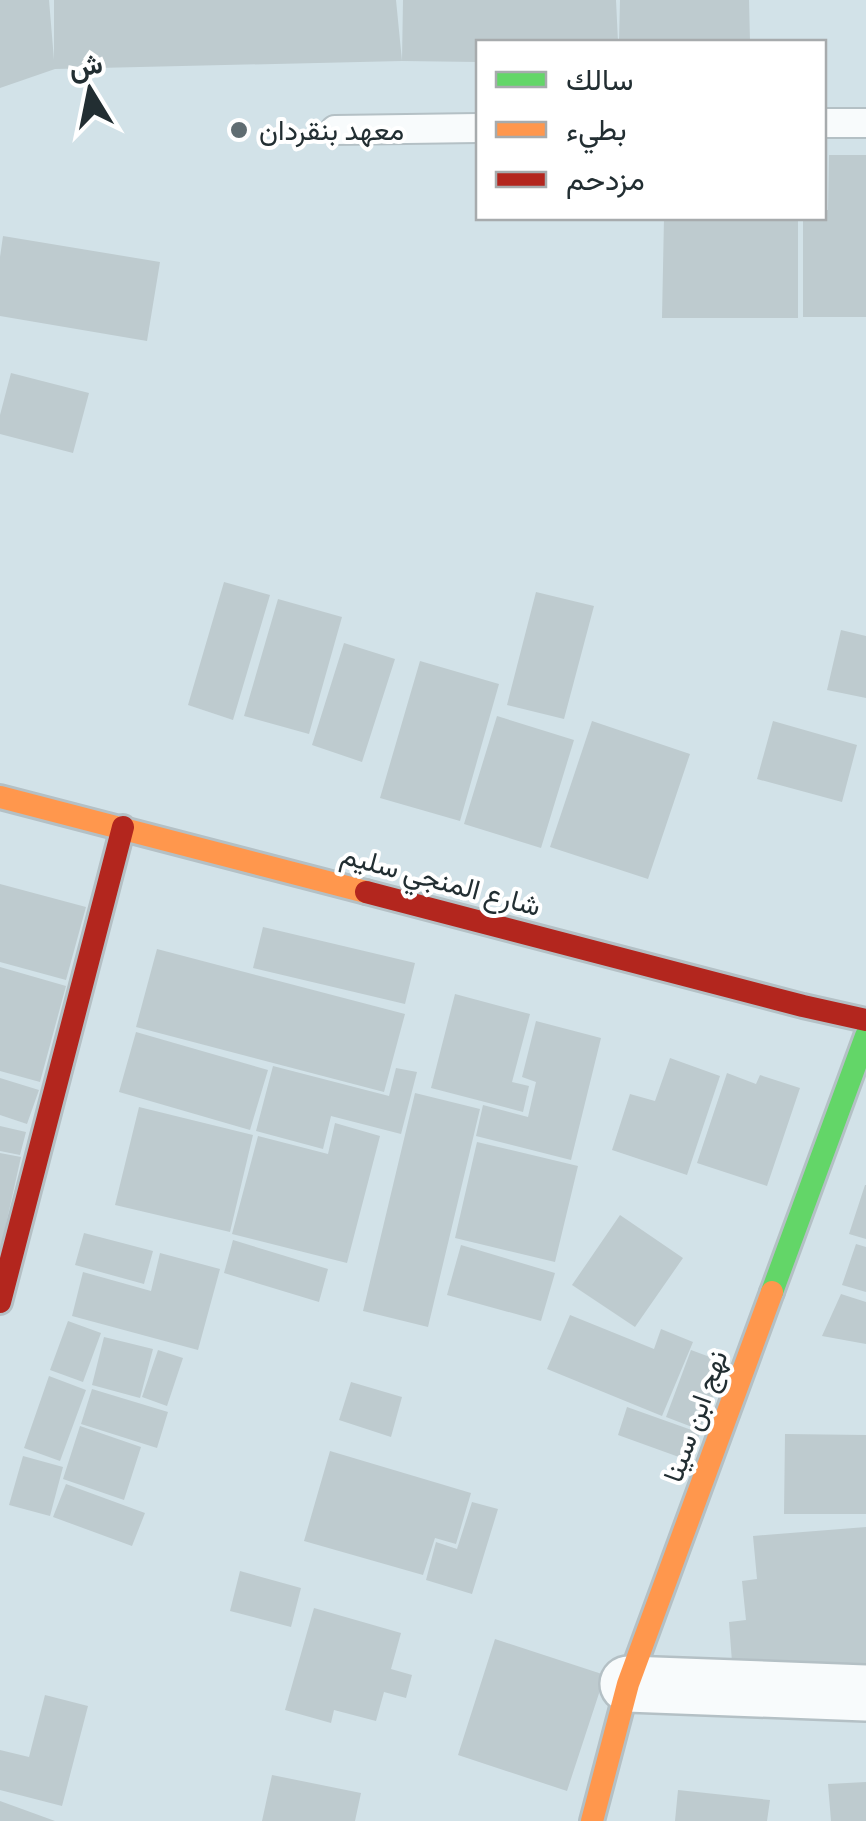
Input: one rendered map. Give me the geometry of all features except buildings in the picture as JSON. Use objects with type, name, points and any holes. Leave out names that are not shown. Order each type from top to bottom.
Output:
[{"type":"street","name":"شارع المنجي سليم","points":[[0,796],[866,1020]]},
{"type":"street","points":[[0,1302],[123,827]]},
{"type":"street","name":"نهج ابن سينا","points":[[592,1821],[628,1684],[866,1036]]},
{"type":"street","points":[[628,1684],[866,1692]]},
{"type":"lane","points":[[826,124],[866,123]]},
{"type":"lane","points":[[335,130],[476,128]]},
{"type":"traffic: fast","points":[[772,1292],[866,1036]]},
{"type":"traffic: slow","points":[[0,797],[366,892]]},
{"type":"traffic: slow","points":[[592,1821],[628,1684],[772,1292]]},
{"type":"traffic: jam","points":[[0,1302],[123,827]]},
{"type":"traffic: jam","points":[[366,892],[866,1020]]},
{"type":"place","name":"معهد بنقردان","points":[[239,130]]}]
